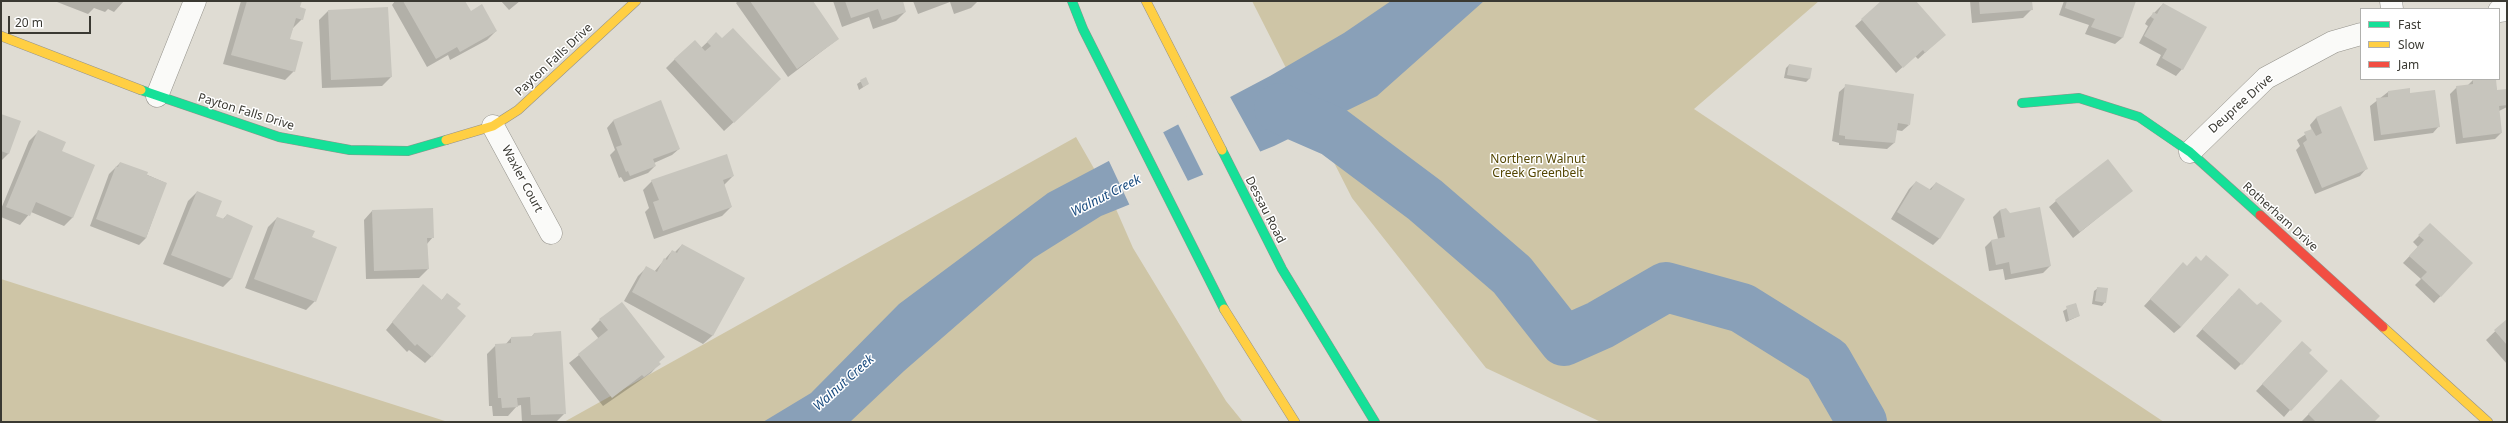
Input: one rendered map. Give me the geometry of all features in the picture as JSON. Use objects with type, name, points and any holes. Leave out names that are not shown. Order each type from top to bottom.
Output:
[{"type":"street","points":[[157,96],[195,1]]},
{"type":"street","name":"Payton Falls Drive","points":[[1,36],[157,96],[279,137],[350,150],[408,151],[493,126],[518,110],[636,1]]},
{"type":"street","points":[[1072,1],[1082,29],[1218,300],[1296,422]]},
{"type":"street","name":"Dessau Road","points":[[1146,1],[1282,269],[1375,422]]},
{"type":"street","name":"Deupree Drive","points":[[2190,152],[2266,78],[2333,42],[2360,34]]},
{"type":"street","name":"Rotherham Drive","points":[[2022,103],[2079,98],[2139,117],[2190,152],[2488,422]]},
{"type":"street","name":"Waxler Court","points":[[493,126],[551,233]]},
{"type":"green space","name":"Northern Walnut Creek Greenbelt","points":[[1252,1],[1819,1],[1694,109],[2164,422],[1601,422],[1486,368],[1352,198]]},
{"type":"green space","points":[[1076,137],[1112,200],[1133,248],[1226,401],[1243,422],[564,422]]},
{"type":"green space","points":[[1,279],[448,422],[1,422]]},
{"type":"water","name":"Walnut Creek","points":[[1391,1],[1484,1],[1377,96],[1274,146],[1101,216],[1034,258],[904,371],[850,422],[763,422],[811,393],[899,304],[1048,193],[1270,76],[1344,33]]},
{"type":"pier","points":[[1229,95],[1261,153],[1204,176],[1177,122]]},
{"type":"pier","points":[[1162,130],[1189,183],[1130,206],[1108,159]]},
{"type":"building","points":[[247,1],[302,1],[300,7],[306,9],[303,20],[296,18],[290,39],[303,42],[295,72],[231,55]]},
{"type":"building","points":[[403,1],[465,1],[471,11],[482,4],[497,31],[460,52],[457,47],[436,59]]},
{"type":"building","points":[[750,1],[813,1],[839,39],[797,69]]},
{"type":"building","points":[[845,1],[903,1],[906,12],[882,20],[878,9],[851,18]]},
{"type":"building","points":[[1881,1],[1916,1],[1946,35],[1925,53],[1923,50],[1903,68],[1861,19]]},
{"type":"building","points":[[1979,1],[2032,1],[2033,10],[1980,14]]},
{"type":"building","points":[[2067,1],[2136,1],[2123,38],[2091,27],[2095,19],[2065,8]]},
{"type":"building","points":[[2163,3],[2207,27],[2183,70],[2162,58],[2167,49],[2144,36],[2154,19],[2151,17],[2153,12],[2157,14]]},
{"type":"building","points":[[388,7],[392,77],[331,80],[328,10]]},
{"type":"building","points":[[733,28],[781,79],[734,123],[674,59],[695,40],[705,51],[711,46],[707,42],[716,32],[722,38]]},
{"type":"building","points":[[1789,64],[1812,68],[1810,79],[1787,75]]},
{"type":"building","points":[[866,77],[869,84],[863,87],[860,80]]},
{"type":"building","points":[[2473,80],[2496,80],[2497,90],[2507,89],[2507,105],[2499,106],[2502,133],[2463,138],[2456,86],[2473,84]]},
{"type":"building","points":[[1845,84],[1914,94],[1910,125],[1898,123],[1895,143],[1845,139],[1845,136],[1839,135]]},
{"type":"building","points":[[2410,88],[2410,93],[2435,90],[2440,127],[2381,135],[2376,98],[2388,97],[2388,91]]},
{"type":"building","points":[[661,100],[680,149],[653,159],[656,166],[630,176],[628,171],[626,172],[616,147],[622,145],[613,120]]},
{"type":"building","points":[[2341,106],[2368,169],[2322,188],[2303,143],[2307,140],[2304,132],[2312,129],[2316,136],[2322,133],[2316,117]]},
{"type":"building","points":[[1,114],[21,121],[9,154],[1,151]]},
{"type":"building","points":[[38,130],[66,142],[62,151],[95,165],[73,218],[36,202],[30,216],[6,207]]},
{"type":"building","points":[[727,154],[734,176],[723,180],[732,207],[663,231],[653,202],[659,200],[651,180]]},
{"type":"building","points":[[2108,159],[2133,191],[2080,232],[2055,200]]},
{"type":"building","points":[[120,162],[148,172],[147,175],[167,183],[146,238],[96,219],[116,166],[118,167]]},
{"type":"building","points":[[1916,181],[1931,190],[1936,182],[1965,199],[1940,239],[1897,212]]},
{"type":"building","points":[[197,191],[222,201],[216,216],[224,219],[227,214],[253,226],[232,279],[171,255]]},
{"type":"building","points":[[2040,207],[2051,266],[2011,274],[2009,262],[1996,265],[1991,240],[2005,237],[2000,210],[2006,208],[2010,213]]},
{"type":"building","points":[[433,208],[434,238],[427,238],[429,269],[374,271],[372,210]]},
{"type":"building","points":[[277,217],[315,231],[312,237],[337,247],[316,302],[254,279]]},
{"type":"building","points":[[2430,223],[2473,263],[2441,297],[2421,278],[2427,272],[2409,256],[2424,240],[2418,235]]},
{"type":"building","points":[[682,244],[745,278],[713,336],[632,292],[646,266],[657,272],[664,258],[667,260],[672,250],[677,253]]},
{"type":"building","points":[[2206,255],[2229,275],[2181,327],[2150,299],[2183,262],[2187,266],[2196,256],[2201,261]]},
{"type":"building","points":[[423,284],[442,300],[447,293],[461,304],[457,308],[466,316],[432,357],[417,344],[415,346],[392,322]]},
{"type":"building","points":[[2097,287],[2108,288],[2106,303],[2095,301]]},
{"type":"building","points":[[2239,288],[2257,305],[2261,302],[2282,321],[2242,365],[2202,329]]},
{"type":"building","points":[[622,302],[665,357],[659,362],[661,364],[644,377],[642,375],[612,398],[578,354],[608,330],[599,319]]},
{"type":"building","points":[[2076,303],[2080,316],[2069,320],[2066,306]]},
{"type":"building","points":[[2507,319],[2507,345],[2494,330]]},
{"type":"building","points":[[561,331],[566,414],[531,415],[530,397],[517,398],[518,407],[502,408],[501,398],[498,398],[495,344],[511,343],[511,337],[533,336],[534,333]]},
{"type":"building","points":[[2302,341],[2312,350],[2309,353],[2328,371],[2291,411],[2262,384]]},
{"type":"building","points":[[2341,379],[2380,416],[2374,422],[2316,422],[2308,414]]},
{"type":"waterway","points":[[1279,108],[1334,132],[1425,200],[1512,275],[1564,341],[1600,325],[1666,287],[1742,308],[1827,361],[1862,422]]},
{"type":"traffic: fast","points":[[1072,1],[1083,29],[1224,309]]},
{"type":"traffic: fast","points":[[141,90],[279,137],[350,150],[408,151],[446,140]]},
{"type":"traffic: fast","points":[[2022,103],[2079,98],[2139,117],[2190,152],[2260,215]]},
{"type":"traffic: fast","points":[[1222,150],[1282,269],[1375,422]]},
{"type":"traffic: slow","points":[[446,140],[493,126],[518,110],[636,1]]},
{"type":"traffic: slow","points":[[1146,1],[1222,150]]},
{"type":"traffic: slow","points":[[1,36],[141,90]]},
{"type":"traffic: slow","points":[[1224,309],[1295,422]]},
{"type":"traffic: slow","points":[[2383,327],[2488,422]]},
{"type":"traffic: jam","points":[[2260,215],[2383,327]]}]
